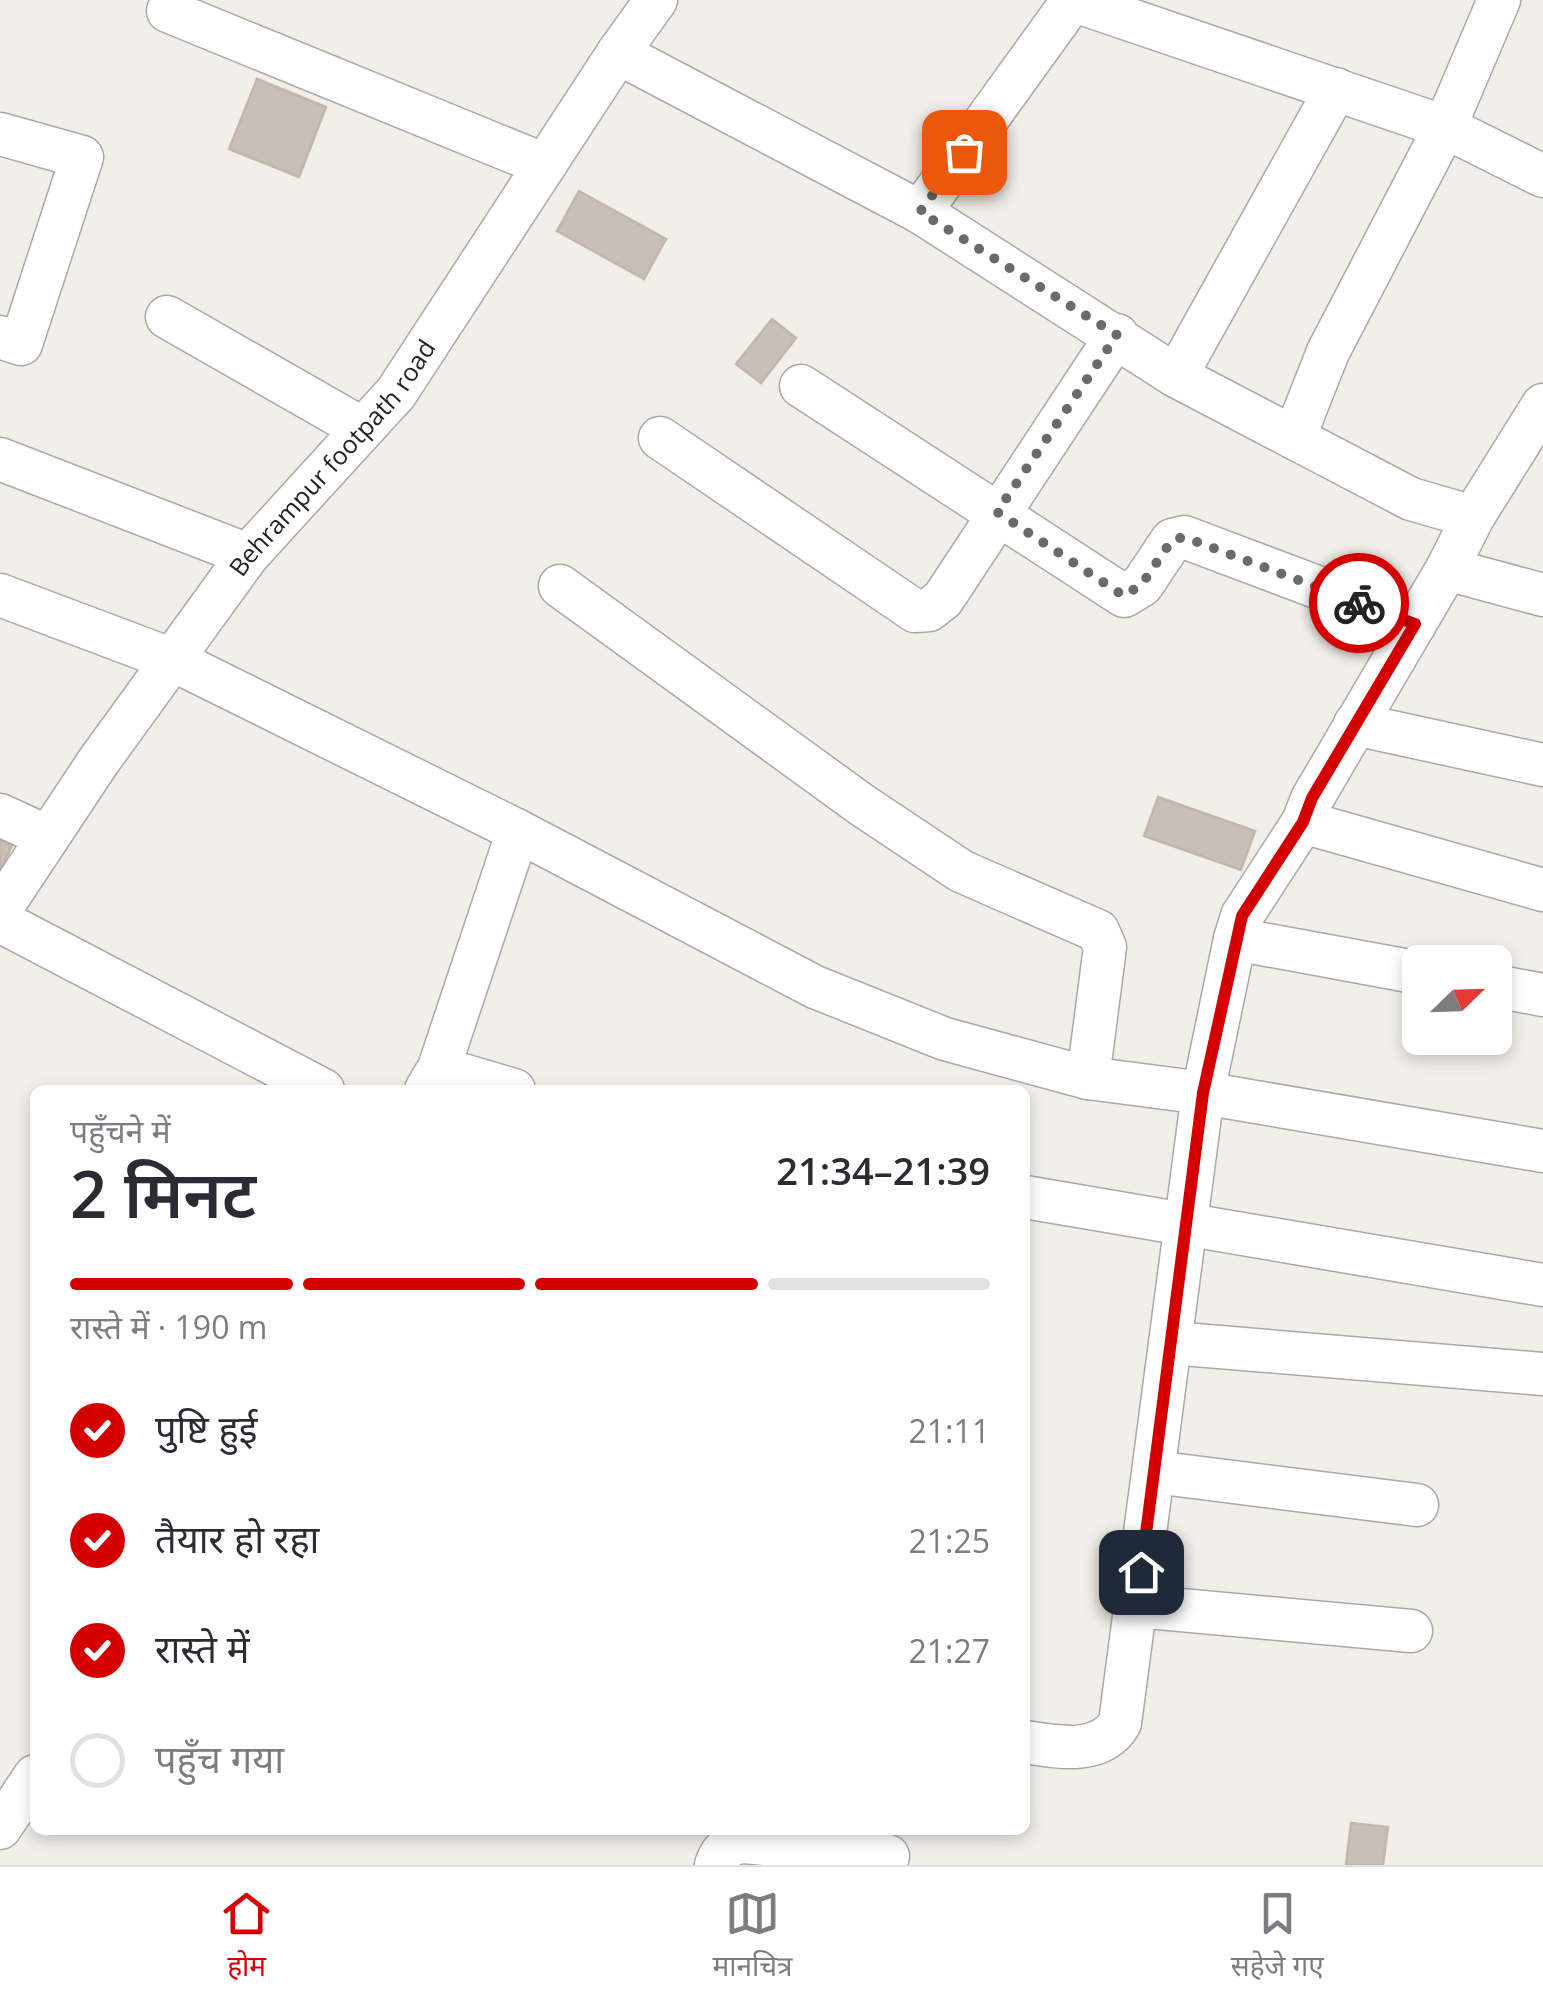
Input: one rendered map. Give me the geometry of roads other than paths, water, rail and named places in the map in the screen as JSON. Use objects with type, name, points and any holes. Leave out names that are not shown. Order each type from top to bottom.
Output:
[{"type":"street","name":"Behrampur footpath road","points":[[0,910],[248,555],[396,393],[656,0]]},
{"type":"street","points":[[920,212],[1072,0],[1445,127],[1543,176]]},
{"type":"street","points":[[1294,438],[1328,352],[1445,127],[1500,0]]},
{"type":"street","points":[[168,11],[545,164]]},
{"type":"street","points":[[618,53],[920,212],[1176,376],[1412,499],[1473,517]]},
{"type":"street","points":[[1176,376],[1336,90]]},
{"type":"street","points":[[0,134],[82,157],[21,344],[0,337]]},
{"type":"street","points":[[167,317],[363,429]]},
{"type":"street","points":[[660,438],[916,610],[929,610],[943,600],[997,512],[1117,335]]},
{"type":"street","points":[[802,386],[1124,596],[1142,584],[1172,540],[1184,537],[1415,624]]},
{"type":"street","points":[[1030,1742],[1085,1746],[1114,1734],[1125,1698],[1203,1093],[1235,939],[1249,905],[1303,822],[1312,798],[1448,569],[1473,517],[1543,405]]},
{"type":"street","points":[[0,459],[248,555]]},
{"type":"street","points":[[1448,569],[1543,595]]},
{"type":"street","points":[[560,586],[961,872],[1098,931],[1105,947],[1088,1078]]},
{"type":"street","points":[[0,595],[173,660],[518,831],[814,987],[945,1040],[1088,1078],[1203,1093],[1543,1151]]},
{"type":"street","points":[[1355,724],[1543,766]]},
{"type":"street","points":[[0,815],[48,837]]},
{"type":"street","points":[[1303,822],[1543,890]]},
{"type":"street","points":[[477,1085],[433,1079],[518,831]]},
{"type":"street","points":[[0,922],[313,1085]]},
{"type":"street","points":[[1235,939],[1402,970]]},
{"type":"street","points":[[1512,989],[1543,995]]},
{"type":"street","points":[[1030,1198],[1543,1285]]},
{"type":"street","points":[[1171,1344],[1543,1374]]},
{"type":"street","points":[[1154,1472],[1416,1505]]},
{"type":"street","points":[[1137,1606],[1411,1631]]},
{"type":"street","points":[[0,1828],[30,1783]]},
{"type":"street","points":[[716,1865],[723,1850],[732,1843],[889,1850]]}]
